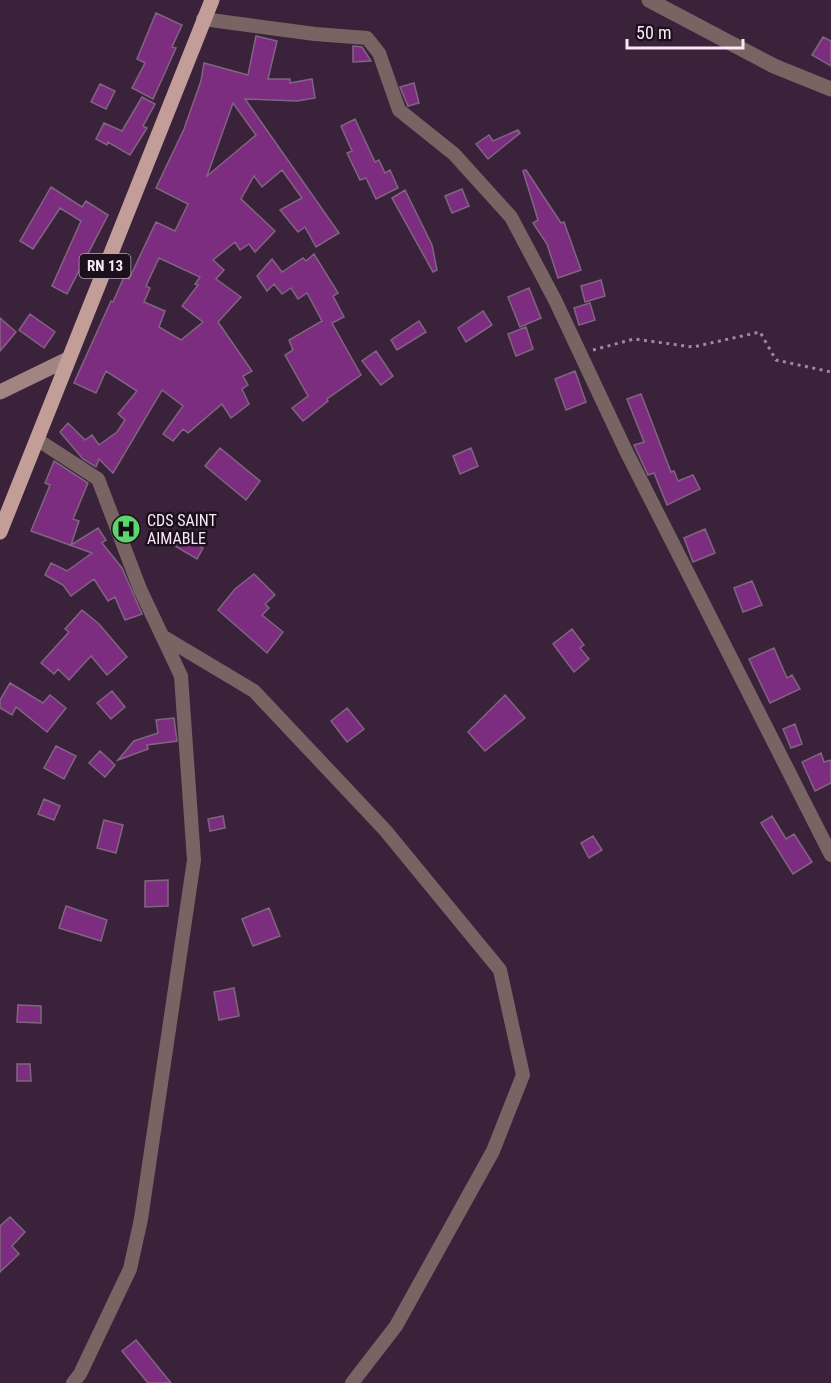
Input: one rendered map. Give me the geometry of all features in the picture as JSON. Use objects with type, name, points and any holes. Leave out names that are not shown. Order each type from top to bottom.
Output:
[{"type":"main road","name":"RN 13","points":[[0,532],[212,0]]},
{"type":"main road","points":[[0,392],[68,359]]},
{"type":"street","points":[[650,0],[774,66],[831,89]]},
{"type":"street","points":[[203,19],[315,34],[367,38],[379,53],[399,110],[454,154],[511,217],[555,300],[579,353],[831,855]]},
{"type":"street","points":[[38,440],[98,479],[140,589],[181,676],[194,860],[141,1219],[130,1269],[73,1383]]},
{"type":"street","points":[[162,636],[254,691],[384,830],[500,970],[523,1075],[493,1151],[396,1326],[352,1383]]},
{"type":"path","points":[[579,353],[634,339],[693,347],[760,332],[776,360],[831,372]]},
{"type":"building","points":[[156,13],[182,25],[172,47],[176,48],[153,99],[132,88],[145,63],[137,59]]},
{"type":"building","points":[[256,36],[277,41],[268,79],[290,79],[290,83],[312,79],[315,98],[297,101],[245,99],[339,233],[316,247],[305,227],[298,232],[280,210],[302,198],[282,170],[262,187],[254,176],[241,199],[275,231],[255,252],[249,244],[240,250],[235,242],[213,260],[224,270],[216,279],[241,297],[218,322],[252,371],[243,376],[248,385],[242,389],[249,404],[231,418],[222,404],[188,433],[183,429],[173,441],[163,434],[183,406],[162,390],[113,473],[99,459],[96,467],[83,459],[60,432],[68,423],[85,440],[92,435],[99,445],[117,432],[125,420],[118,414],[137,391],[106,371],[96,393],[74,383],[111,301],[113,302],[124,277],[129,279],[156,222],[175,231],[188,204],[156,188],[184,129],[201,81],[204,63],[248,75]],"holes":[[[233,103],[256,135],[207,176]],[[159,258],[200,277],[195,284],[198,285],[182,306],[203,322],[181,340],[159,327],[165,311],[144,302],[150,288],[146,286]]]},
{"type":"building","points":[[823,37],[831,41],[831,66],[812,55]]},
{"type":"building","points":[[353,46],[362,47],[371,61],[353,62]]},
{"type":"building","points":[[414,83],[419,103],[408,106],[400,87]]},
{"type":"building","points":[[100,84],[115,91],[106,109],[91,102]]},
{"type":"building","points":[[142,97],[155,104],[143,126],[147,128],[130,155],[108,142],[107,145],[96,139],[104,123],[122,131]]},
{"type":"building","points":[[355,119],[375,162],[379,160],[385,173],[390,170],[398,188],[376,199],[366,178],[360,180],[347,153],[352,151],[341,126]]},
{"type":"building","points":[[518,130],[520,133],[488,159],[476,144],[489,135],[493,141]]},
{"type":"building","points":[[526,170],[561,223],[564,222],[581,270],[558,278],[547,244],[533,223],[538,220],[523,171]]},
{"type":"building","points":[[51,187],[82,207],[86,201],[108,215],[67,294],[52,286],[81,221],[60,208],[33,249],[20,241]]},
{"type":"building","points":[[462,189],[469,206],[452,213],[445,196]]},
{"type":"building","points":[[405,190],[432,245],[437,270],[433,272],[392,198]]},
{"type":"building","points":[[314,254],[338,293],[333,296],[344,317],[332,323],[361,375],[327,399],[328,401],[303,421],[292,408],[308,396],[285,355],[293,350],[289,340],[322,321],[307,293],[298,299],[291,288],[282,294],[274,284],[267,291],[257,276],[272,259],[282,272],[303,258],[306,261]]},
{"type":"building","points":[[601,280],[605,296],[585,302],[581,286]]},
{"type":"building","points":[[529,288],[541,318],[520,327],[508,297]]},
{"type":"building","points":[[590,303],[595,320],[579,325],[574,308]]},
{"type":"building","points":[[483,311],[492,325],[466,342],[458,328]]},
{"type":"building","points":[[30,314],[55,332],[44,348],[19,330]]},
{"type":"building","points":[[0,318],[16,332],[0,351]]},
{"type":"building","points":[[419,321],[426,332],[397,350],[391,340]]},
{"type":"building","points":[[526,327],[533,349],[516,356],[508,334]]},
{"type":"building","points":[[376,351],[393,376],[381,385],[362,361]]},
{"type":"building","points":[[575,371],[586,402],[566,410],[555,379]]},
{"type":"building","points":[[641,394],[671,472],[674,471],[678,481],[693,475],[700,489],[667,505],[654,473],[648,475],[634,445],[644,442],[627,399]]},
{"type":"building","points":[[220,448],[260,481],[246,500],[205,466]]},
{"type":"building","points":[[471,448],[478,466],[460,474],[453,456]]},
{"type":"building","points":[[54,461],[88,483],[73,519],[79,521],[71,545],[98,528],[106,540],[102,543],[122,568],[142,614],[125,620],[115,597],[108,601],[94,579],[71,596],[63,585],[45,575],[51,563],[67,571],[92,553],[31,531],[50,485],[45,483]]},
{"type":"building","points":[[705,529],[715,553],[693,562],[684,538]]},
{"type":"building","points":[[180,536],[203,548],[197,559],[175,546]]},
{"type":"building","points":[[254,574],[275,595],[265,604],[269,608],[262,615],[283,632],[267,653],[218,610],[235,589]]},
{"type":"building","points":[[752,581],[762,605],[743,612],[734,588]]},
{"type":"building","points":[[82,610],[99,624],[127,657],[107,675],[91,656],[69,680],[58,669],[54,674],[41,663],[69,632],[65,629]]},
{"type":"building","points":[[572,629],[584,645],[580,648],[589,659],[574,672],[553,644]]},
{"type":"building","points":[[774,648],[787,678],[792,675],[800,689],[770,703],[749,659]]},
{"type":"building","points":[[10,683],[43,703],[50,695],[66,708],[47,732],[16,707],[12,715],[0,708],[0,700]]},
{"type":"building","points":[[112,691],[125,707],[111,719],[97,703]]},
{"type":"building","points":[[505,695],[525,718],[485,751],[468,732]]},
{"type":"building","points":[[347,708],[364,729],[347,742],[331,721]]},
{"type":"building","points":[[174,718],[177,741],[147,745],[148,749],[118,760],[134,741],[158,733],[156,720]]},
{"type":"building","points":[[795,724],[802,744],[791,748],[783,729]]},
{"type":"building","points":[[56,746],[76,756],[64,779],[44,768]]},
{"type":"building","points":[[100,751],[115,765],[105,777],[89,763]]},
{"type":"building","points":[[821,753],[824,762],[831,760],[831,783],[815,791],[802,762]]},
{"type":"building","points":[[44,799],[60,806],[54,820],[38,814]]},
{"type":"building","points":[[223,816],[225,828],[210,831],[208,819]]},
{"type":"building","points":[[772,816],[786,839],[794,834],[812,862],[793,874],[761,823]]},
{"type":"building","points":[[104,820],[123,825],[116,853],[97,848]]},
{"type":"building","points":[[593,836],[602,850],[589,858],[581,843]]},
{"type":"building","points":[[168,880],[168,906],[145,907],[145,881]]},
{"type":"building","points":[[66,906],[107,920],[101,941],[59,928]]},
{"type":"building","points":[[269,908],[280,936],[253,946],[242,919]]},
{"type":"building","points":[[234,988],[239,1016],[219,1020],[214,992]]},
{"type":"building","points":[[18,1005],[41,1006],[41,1023],[17,1022]]},
{"type":"building","points":[[17,1064],[30,1064],[31,1081],[17,1081]]},
{"type":"building","points":[[10,1217],[25,1232],[12,1246],[19,1254],[0,1272],[0,1226]]},
{"type":"building","points":[[136,1340],[171,1383],[148,1383],[122,1351]]},
{"type":"place","name":"CDS SAINT AIMABLE","points":[[126,529]]}]
